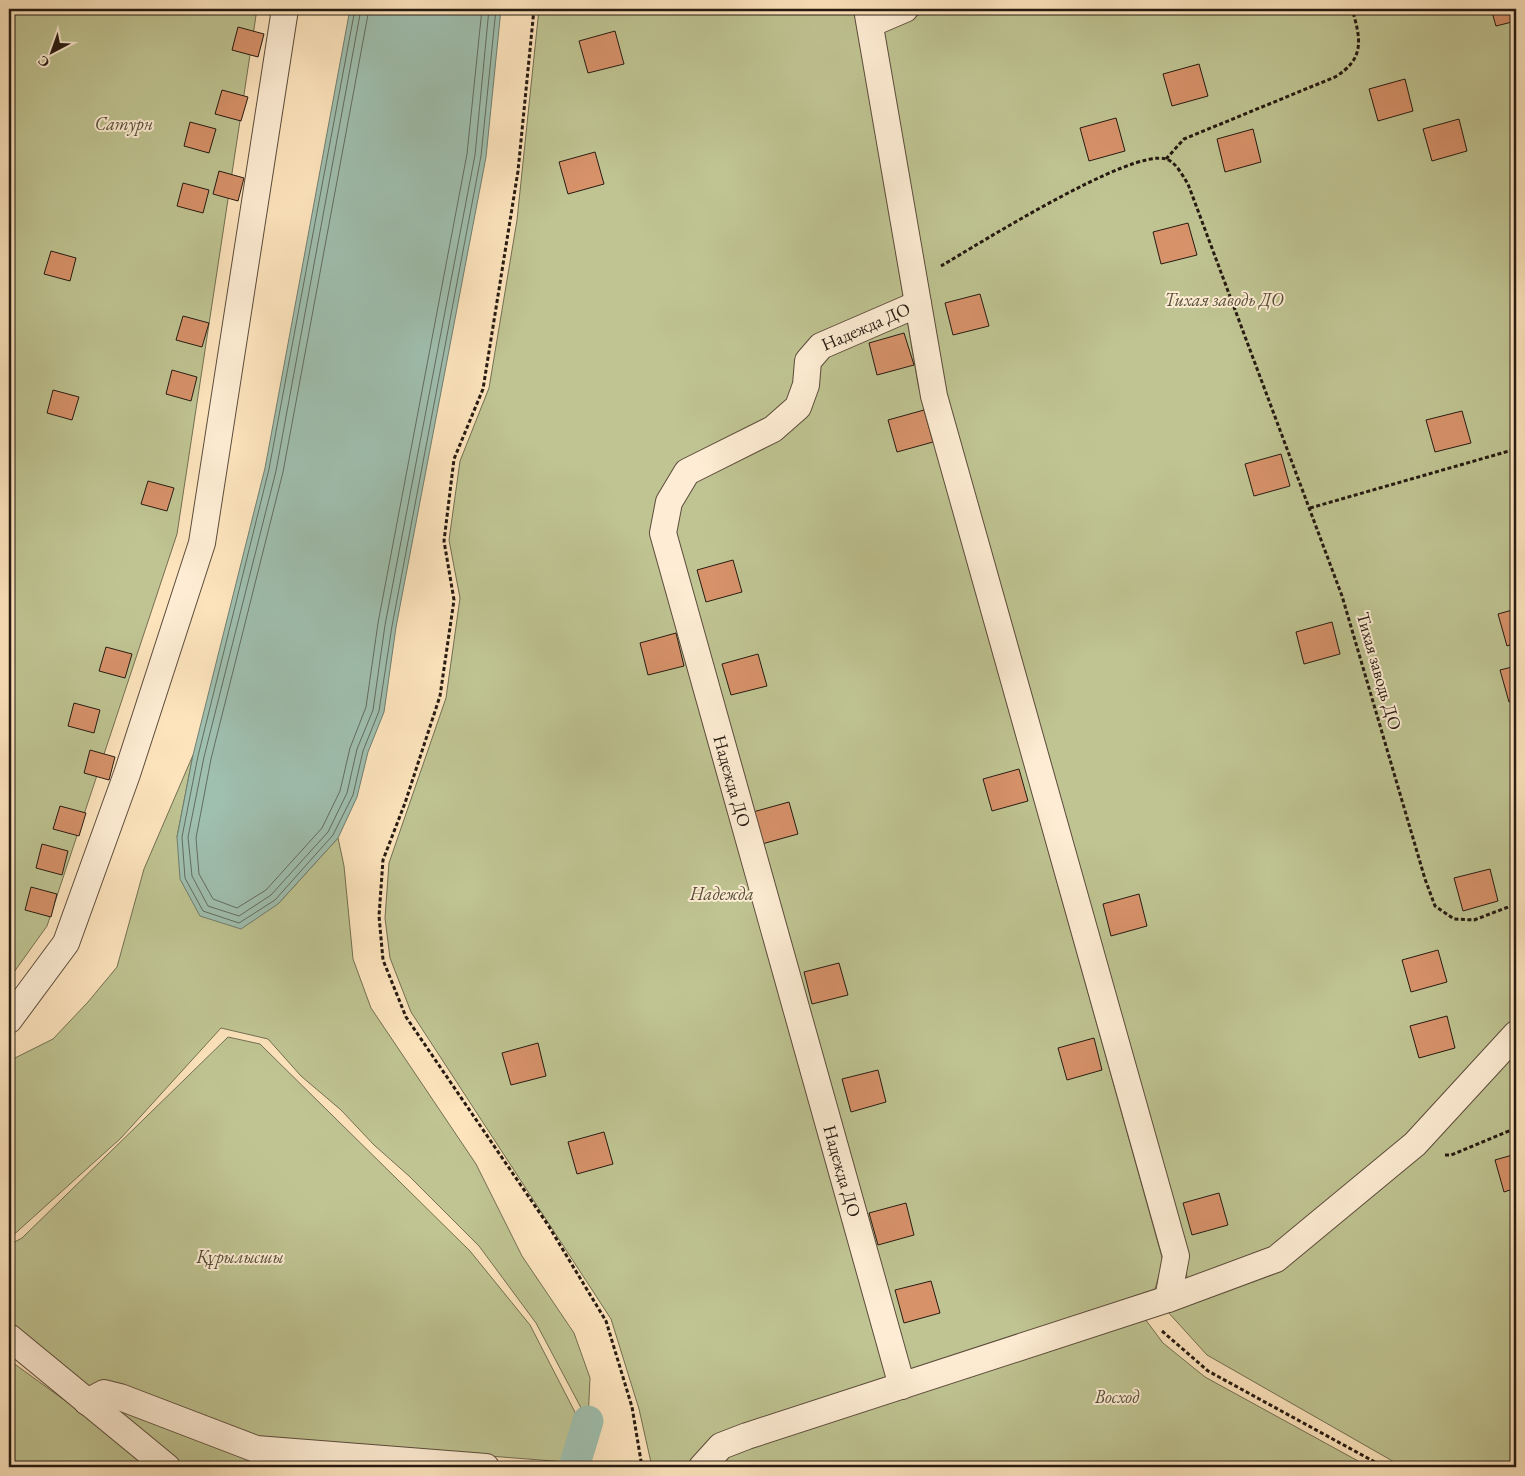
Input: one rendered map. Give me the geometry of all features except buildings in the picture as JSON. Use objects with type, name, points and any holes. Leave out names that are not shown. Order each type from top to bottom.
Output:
[{"type":"street","points":[[9,1020],[66,943],[127,774],[202,543],[285,9]]},
{"type":"street","points":[[905,9],[869,16],[934,396],[1176,1256],[1157,1302]]},
{"type":"street","name":"Надежда ДО","points":[[902,1386],[663,533],[669,502],[687,472],[773,429],[798,407],[806,385],[808,361],[821,346],[917,293]]},
{"type":"street","points":[[702,1467],[722,1446],[747,1436],[1157,1302],[1276,1259],[1415,1144],[1516,1034]]},
{"type":"street","points":[[9,1337],[167,1467]]},
{"type":"street","points":[[88,1402],[104,1393],[120,1397],[256,1449],[486,1467]]},
{"type":"path","points":[[534,9],[518,171],[483,389],[454,460],[444,541],[454,600],[440,696],[405,803],[383,860],[379,916],[383,960],[406,1017],[548,1225],[606,1321],[632,1408],[642,1467]]},
{"type":"path","points":[[917,293],[1067,192],[1126,167],[1157,158],[1166,159],[1184,139],[1335,78],[1349,69],[1356,56],[1360,35],[1352,9]]},
{"type":"path","name":"Тихая заводь ДО","points":[[1166,159],[1174,164],[1188,184],[1342,596],[1425,879],[1436,906],[1454,920],[1474,920],[1516,904]]},
{"type":"path","points":[[1310,508],[1516,449]]},
{"type":"path","points":[[1415,1144],[1431,1154],[1451,1155],[1516,1128]]},
{"type":"path","points":[[1157,1302],[1164,1334],[1208,1371],[1384,1467]]},
{"type":"green space","name":"Сатурн","points":[[9,9],[257,9],[177,534],[47,926],[9,979]]},
{"type":"green space","name":"Надежда","points":[[539,9],[868,9],[856,14],[918,384],[1163,1261],[1155,1289],[714,1439],[688,1467],[652,1467],[639,1409],[611,1319],[411,1012],[390,958],[385,918],[389,863],[446,698],[460,598],[449,540],[460,461],[489,388],[517,220]]},
{"type":"green space","name":"Тихая заводь ДО","points":[[932,9],[1516,9],[1516,1467],[1403,1467],[1207,1355],[1167,1311],[1187,1276],[941,373],[883,31]]},
{"type":"green space","points":[[193,755],[177,837],[278,904],[338,838],[344,866],[353,959],[371,1008],[476,1164],[522,1256],[574,1333],[590,1378],[588,1421],[536,1323],[479,1246],[409,1176],[374,1145],[341,1110],[301,1076],[268,1039],[221,1028],[121,1138],[9,1239],[9,1061],[53,1039],[88,1002],[117,967],[144,869]]},
{"type":"green space","name":"Құрылысшы","points":[[228,1037],[260,1044],[470,1251],[530,1325],[578,1418],[566,1462],[258,1438],[87,1391],[9,1345],[9,1245],[22,1238]]},
{"type":"green space","name":"Восход","points":[[1142,1315],[1163,1343],[1205,1377],[1369,1467],[710,1467],[724,1452]]},
{"type":"green space","points":[[9,1360],[85,1415],[119,1410],[324,1467],[9,1467]]},
{"type":"water","points":[[350,9],[501,9],[486,157],[396,627],[384,712],[368,752],[357,797],[338,838],[278,904],[241,929],[200,916],[180,879],[177,837],[193,755],[265,468]]},
{"type":"waterway","points":[[574,1467],[588,1421]]}]
